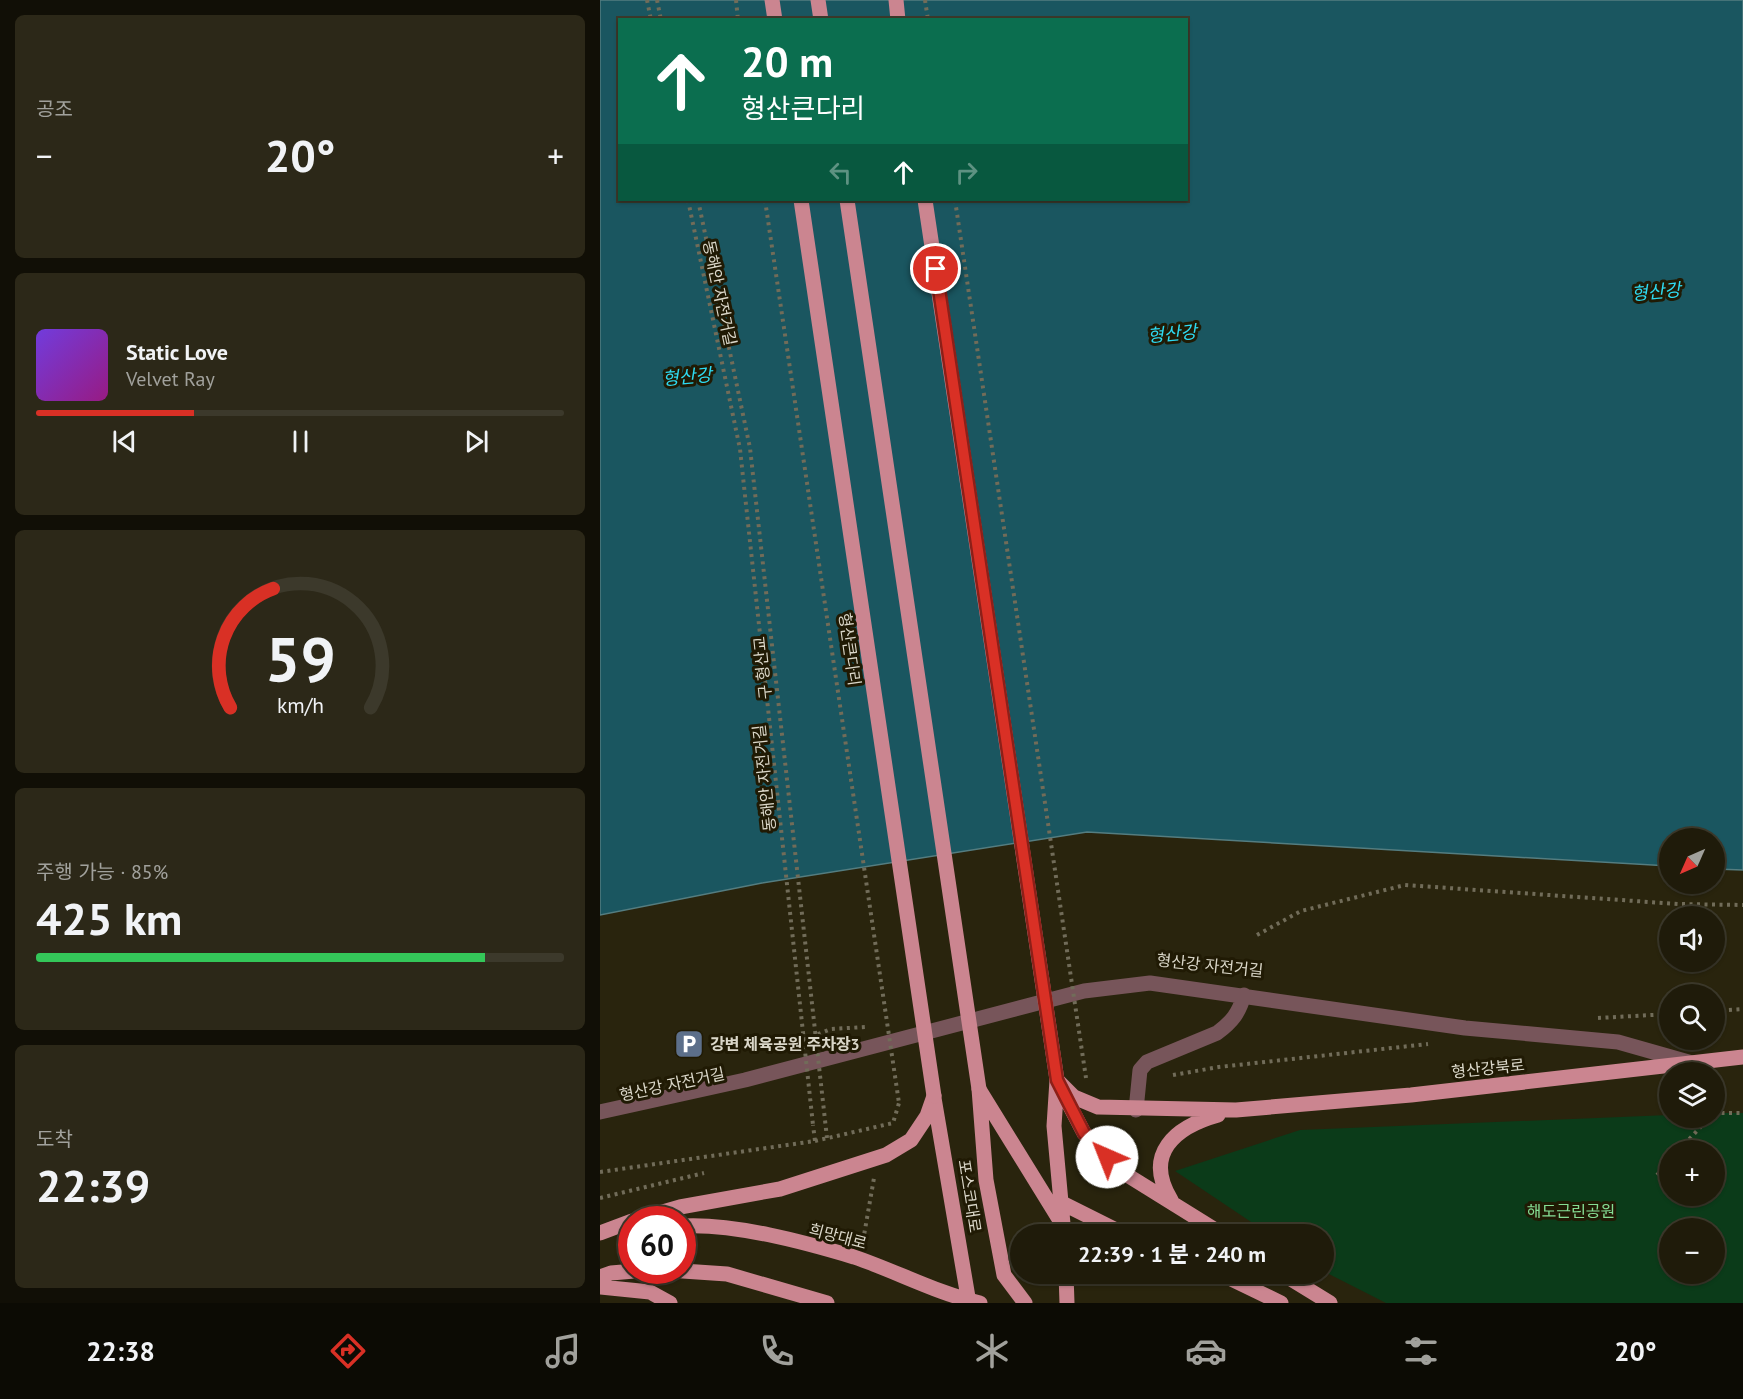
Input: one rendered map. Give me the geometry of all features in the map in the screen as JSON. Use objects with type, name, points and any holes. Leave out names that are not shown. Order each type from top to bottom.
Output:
[{"type":"main road","points":[[772,0],[775,18]]},
{"type":"main road","points":[[818,0],[821,18]]},
{"type":"main road","points":[[896,0],[898,18]]},
{"type":"main road","name":"형산큰다리","points":[[801,201],[934,1096]]},
{"type":"main road","points":[[848,201],[979,1089],[986,1180],[1004,1275],[1025,1303]]},
{"type":"main road","points":[[925,201],[1057,1080],[1054,1126],[1064,1224]]},
{"type":"main road","name":"형산강북로","points":[[1700,1062],[1743,1057]]},
{"type":"main road","name":"형산강북로","points":[[1057,1080],[1066,1091],[1085,1103],[1098,1107],[1136,1110],[1236,1110],[1411,1095],[1659,1067]]},
{"type":"main road","points":[[1057,1080],[1084,1133],[1119,1170],[1206,1224]]},
{"type":"main road","points":[[979,1089],[1060,1224]]},
{"type":"main road","points":[[686,1206],[780,1189],[886,1155],[911,1140],[927,1116],[934,1096]]},
{"type":"main road","name":"포스코대로","points":[[934,1096],[972,1302]]},
{"type":"main road","name":"형산강북로","points":[[1173,1204],[1162,1185],[1160,1174],[1159,1164],[1167,1145],[1183,1129],[1194,1123],[1236,1110]]},
{"type":"main road","points":[[1062,1203],[1104,1224]]},
{"type":"main road","name":"희망대로","points":[[696,1226],[720,1227],[751,1232],[854,1257],[972,1302]]},
{"type":"main road","points":[[600,1235],[618,1227]]},
{"type":"main road","points":[[600,1235],[618,1233]]},
{"type":"main road","points":[[600,1277],[618,1272]]},
{"type":"main road","points":[[696,1272],[727,1274],[827,1303]]},
{"type":"main road","points":[[1066,1284],[1067,1303]]},
{"type":"main road","points":[[1242,1284],[1281,1303]]},
{"type":"main road","points":[[1299,1284],[1330,1303]]},
{"type":"main road","points":[[600,1287],[650,1292],[670,1303]]},
{"type":"lane","points":[[600,1112],[746,1080],[1084,991],[1150,983],[1465,1028],[1618,1041],[1689,1062]]},
{"type":"lane","points":[[1136,1110],[1140,1070],[1147,1062],[1217,1033],[1227,1026],[1238,1013],[1244,995]]},
{"type":"path","points":[[647,0],[651,18]]},
{"type":"path","points":[[657,0],[661,18]]},
{"type":"path","points":[[736,0],[738,18]]},
{"type":"path","points":[[925,0],[928,18]]},
{"type":"path","name":"동해안 자전거길","points":[[688,201],[740,449],[815,1141]]},
{"type":"path","name":"구 형산교","points":[[698,201],[750,448],[827,1138]]},
{"type":"path","name":"형산큰다리","points":[[765,201],[899,1103],[893,1123],[827,1138]]},
{"type":"path","points":[[955,201],[1086,1078],[1091,1087]]},
{"type":"path","points":[[1257,935],[1301,911],[1405,885],[1678,904],[1743,905]]},
{"type":"path","points":[[1061,985],[1073,982]]},
{"type":"path","points":[[1725,1010],[1743,1009]]},
{"type":"path","points":[[1587,1019],[1659,1015]]},
{"type":"path","points":[[878,1028],[889,1025]]},
{"type":"path","points":[[778,1052],[785,1047],[831,1029],[867,1027]]},
{"type":"path","points":[[1139,1086],[1169,1075],[1219,1067],[1432,1044]]},
{"type":"path","points":[[1725,1113],[1743,1113]]},
{"type":"path","points":[[1688,1140],[1700,1128]]},
{"type":"path","points":[[600,1172],[827,1138]]},
{"type":"path","points":[[600,1198],[704,1173]]},
{"type":"path","points":[[863,1245],[875,1173]]},
{"type":"green space","name":"해도근린공원","points":[[1725,1113],[1743,1113],[1743,1303],[1386,1303],[1334,1277],[1334,1224],[1254,1224],[1175,1171],[1300,1130],[1659,1115],[1659,1128],[1725,1128]]},
{"type":"water","name":"형산강","points":[[600,0],[1743,0],[1743,870],[1725,869],[1725,828],[1659,828],[1659,865],[1087,832],[762,883],[600,915]]},
{"type":"place","name":"강변 체육공원 주차장3","points":[[689,1044]]},
{"type":"route","points":[[936,269],[1057,1080],[1084,1133],[1107,1157]]}]
